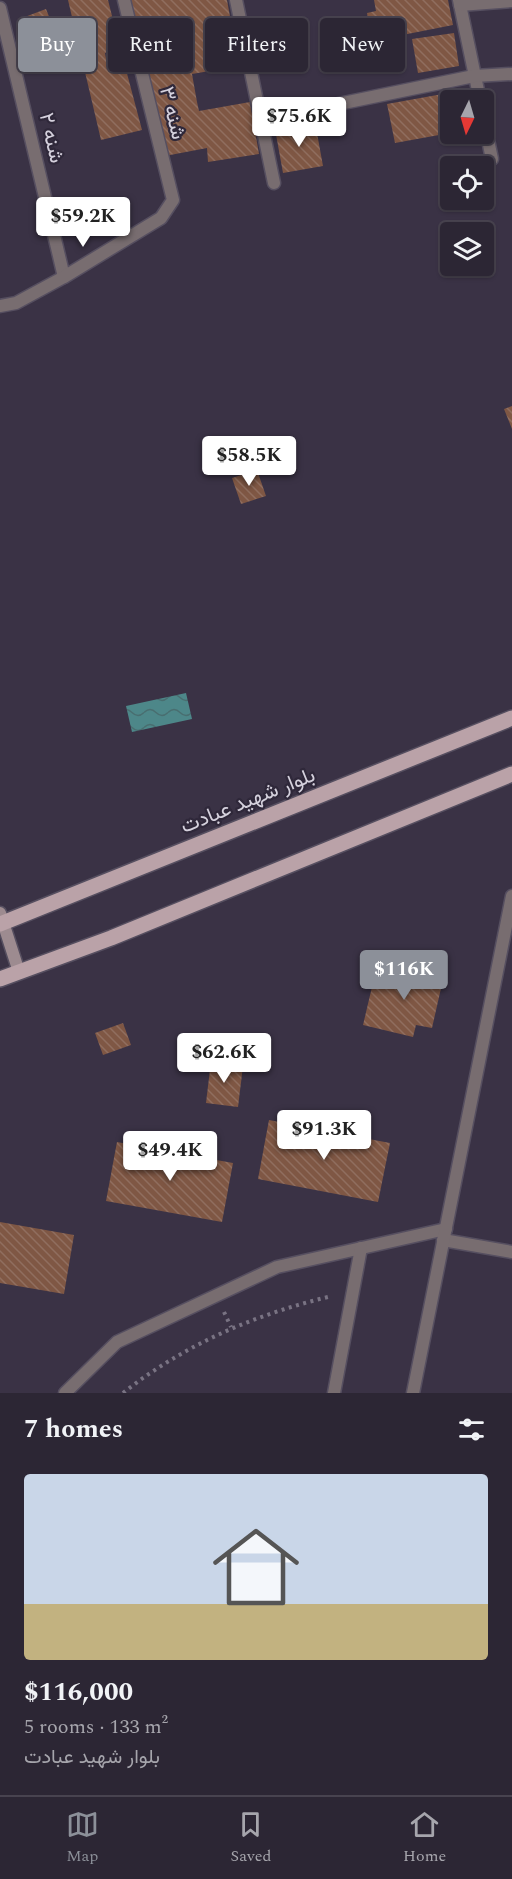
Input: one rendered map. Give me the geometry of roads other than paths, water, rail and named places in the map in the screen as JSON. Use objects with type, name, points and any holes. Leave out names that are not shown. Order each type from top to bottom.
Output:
[{"type":"main road","name":"بلوار شهید عبادت","points":[[1,920],[512,718]]},
{"type":"main road","points":[[0,979],[111,938],[512,774]]},
{"type":"street","name":"شنه ۳","points":[[64,278],[161,218],[173,200],[124,0]]},
{"type":"street","points":[[236,0],[274,183]]},
{"type":"street","points":[[478,90],[459,2],[512,1]]},
{"type":"street","name":"شنه ۲","points":[[0,8],[64,278]]},
{"type":"street","points":[[261,120],[474,76],[512,74]]},
{"type":"street","points":[[0,306],[16,303],[64,278]]},
{"type":"street","points":[[414,1393],[507,940],[512,896]]},
{"type":"street","points":[[1,920],[19,972]]},
{"type":"street","points":[[65,1393],[117,1342],[277,1267],[361,1248],[445,1234],[512,1252]]},
{"type":"street","points":[[334,1393],[361,1248]]},
{"type":"water","points":[[186,693],[192,719],[132,732],[126,706]]}]
